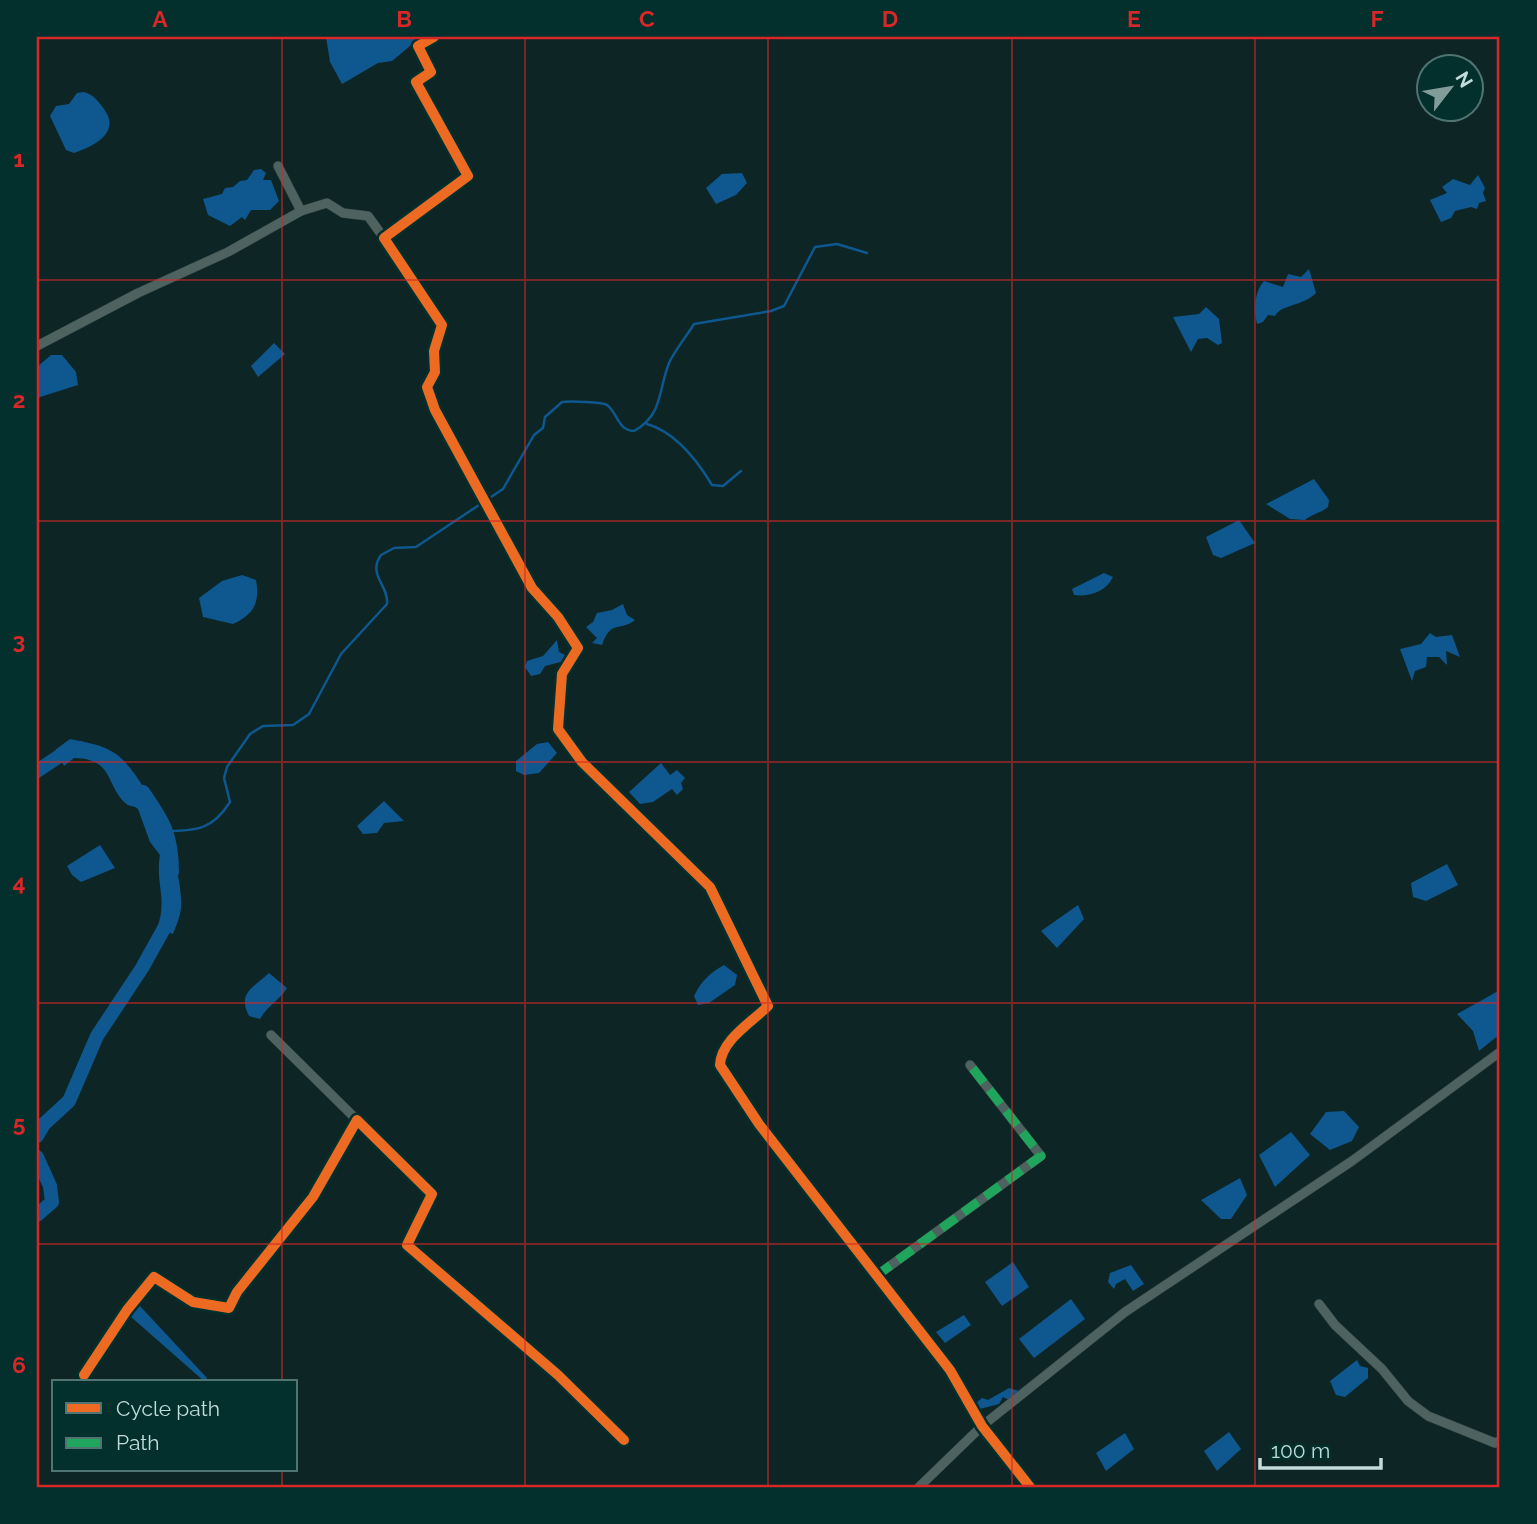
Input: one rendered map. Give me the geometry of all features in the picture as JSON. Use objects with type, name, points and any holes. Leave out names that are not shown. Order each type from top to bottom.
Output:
[{"type":"street","points":[[384,238],[468,176],[416,82],[431,72],[418,46],[434,37]]},
{"type":"street","points":[[278,166],[301,211]]},
{"type":"street","points":[[37,346],[138,293],[228,252],[301,211],[327,203],[343,213],[368,216],[442,325],[434,351],[435,372],[426,387],[435,410],[532,588],[558,617],[578,648],[562,674],[558,729],[582,762],[710,887],[768,1006],[741,1028],[721,1057],[720,1065],[758,1124],[950,1370],[982,1426],[1030,1487]]},
{"type":"street","points":[[271,1035],[432,1194],[407,1245],[558,1375],[624,1440]]},
{"type":"street","points":[[919,1487],[982,1426],[1125,1312],[1352,1161],[1500,1052]]},
{"type":"street","points":[[876,1276],[1041,1156],[970,1065]]},
{"type":"street","points":[[84,1375],[127,1310],[154,1277],[192,1302],[229,1308],[237,1292],[313,1197],[357,1120]]},
{"type":"street","points":[[1319,1304],[1335,1325],[1382,1369],[1408,1401],[1428,1416],[1495,1443],[1500,1441]]},
{"type":"water","points":[[326,37],[415,37],[416,41],[392,61],[378,63],[342,84],[330,62]]},
{"type":"water","points":[[84,92],[100,103],[108,117],[109,125],[108,131],[97,142],[74,153],[66,150],[50,116],[56,106],[69,104],[77,93]]},
{"type":"water","points":[[261,169],[266,173],[263,180],[271,180],[279,201],[270,210],[251,210],[245,220],[242,217],[230,226],[208,215],[203,199],[222,194],[225,188],[247,180],[254,170]]},
{"type":"water","points":[[742,173],[747,183],[736,195],[716,204],[706,188],[722,174]]},
{"type":"water","points":[[1478,175],[1485,188],[1483,193],[1486,201],[1479,203],[1477,209],[1471,207],[1455,211],[1451,218],[1441,222],[1430,200],[1447,193],[1442,187],[1453,179],[1470,185]]},
{"type":"water","points":[[1309,269],[1316,293],[1305,301],[1282,309],[1275,316],[1268,315],[1263,322],[1257,324],[1256,301],[1258,290],[1264,281],[1283,287],[1288,274],[1301,277]]},
{"type":"water","points":[[1206,307],[1219,319],[1222,343],[1218,345],[1207,338],[1198,339],[1191,352],[1173,317],[1199,314]]},
{"type":"water","points":[[274,343],[285,354],[258,377],[251,366]]},
{"type":"water","points":[[51,355],[62,355],[76,372],[78,385],[37,398],[37,367]]},
{"type":"water","points":[[1314,479],[1329,500],[1328,507],[1305,520],[1290,519],[1266,504]]},
{"type":"water","points":[[1239,520],[1255,543],[1221,558],[1213,555],[1206,537]]},
{"type":"water","points":[[1104,573],[1113,577],[1102,590],[1074,595],[1072,589]]},
{"type":"water","points":[[242,575],[256,580],[257,595],[251,612],[233,624],[203,617],[199,598],[222,581]]},
{"type":"water","points":[[623,604],[627,615],[635,620],[612,629],[602,645],[592,643],[597,638],[586,627],[593,622],[597,613]]},
{"type":"water","points":[[1430,633],[1436,637],[1452,635],[1460,657],[1446,651],[1447,665],[1439,657],[1427,657],[1426,667],[1415,671],[1412,681],[1400,649],[1421,644]]},
{"type":"water","points":[[557,640],[559,652],[567,656],[568,660],[545,666],[540,674],[531,676],[525,667],[527,661],[543,656]]},
{"type":"water","points":[[70,739],[100,746],[116,754],[140,782],[152,802],[177,870],[180,911],[173,934],[157,928],[161,909],[160,855],[150,842],[138,809],[124,802],[96,762],[74,758],[64,766],[55,750]]},
{"type":"water","points":[[548,742],[557,753],[539,773],[524,775],[516,771],[516,761],[537,744]]},
{"type":"water","points":[[661,763],[670,775],[677,770],[685,778],[681,783],[683,789],[677,795],[672,789],[653,802],[640,804],[629,792]]},
{"type":"water","points":[[384,801],[404,821],[384,823],[377,833],[363,834],[357,826]]},
{"type":"water","points":[[100,845],[115,868],[81,882],[72,875],[67,866]]},
{"type":"water","points":[[1447,864],[1458,885],[1426,901],[1413,897],[1411,883]]},
{"type":"water","points":[[1078,905],[1084,919],[1057,948],[1041,931]]},
{"type":"water","points":[[724,965],[737,975],[735,985],[709,1003],[698,1005],[694,996],[700,986],[710,974]]},
{"type":"water","points":[[269,973],[287,988],[260,1019],[249,1016],[246,996],[252,987]]},
{"type":"water","points":[[1500,990],[1500,1034],[1479,1051],[1473,1031],[1457,1014]]},
{"type":"water","points":[[1344,1111],[1359,1127],[1352,1141],[1330,1150],[1310,1134],[1326,1112]]},
{"type":"water","points":[[1291,1132],[1310,1155],[1275,1187],[1259,1155]]},
{"type":"water","points":[[1240,1178],[1247,1195],[1231,1219],[1221,1219],[1201,1200]]},
{"type":"water","points":[[1013,1262],[1029,1287],[1002,1306],[985,1282]]},
{"type":"water","points":[[1131,1265],[1144,1284],[1133,1291],[1125,1279],[1116,1284],[1114,1289],[1108,1282],[1110,1273]]},
{"type":"water","points":[[1071,1299],[1085,1319],[1034,1358],[1019,1339]]},
{"type":"water","points":[[139,1305],[206,1380],[203,1380],[130,1316]]},
{"type":"water","points":[[964,1315],[971,1325],[945,1343],[936,1332]]},
{"type":"water","points":[[1357,1360],[1360,1366],[1368,1368],[1368,1378],[1345,1397],[1336,1395],[1330,1381]]},
{"type":"water","points":[[1009,1388],[1019,1391],[1011,1401],[1003,1397],[999,1404],[980,1409],[977,1402],[982,1398],[988,1400]]},
{"type":"water","points":[[1229,1432],[1241,1449],[1217,1471],[1204,1451]]},
{"type":"water","points":[[1125,1433],[1134,1449],[1106,1471],[1096,1453]]},
{"type":"waterway","points":[[167,831],[203,827],[224,811],[230,802],[224,778],[227,767],[250,734],[263,726],[293,725],[309,714],[341,654],[387,604],[376,568],[381,555],[394,548],[416,547],[503,489],[534,435],[543,428],[545,417],[562,402],[607,405],[624,428],[634,431],[643,425],[655,410],[669,363],[694,324],[771,311],[784,306],[815,247],[837,244],[867,253]]},
{"type":"waterway","points":[[647,424],[676,440],[712,485],[723,486],[741,471]]},
{"type":"waterway","points":[[37,771],[73,747]]},
{"type":"waterway","points":[[143,792],[165,830],[172,872]]},
{"type":"waterway","points":[[37,1136],[44,1124],[69,1101],[97,1036],[142,968],[171,916]]},
{"type":"waterway","points":[[37,1157],[50,1186],[52,1202],[37,1215]]},
{"type":"marked path","points":[[876,1276],[1041,1156],[970,1065]]},
{"type":"cycle path","points":[[434,37],[418,46],[431,72],[416,82],[468,176],[384,238],[442,325],[434,351],[435,372],[427,387],[435,410],[532,588],[558,617],[578,648],[562,674],[558,729],[582,762],[710,887],[768,1006],[731,1040],[720,1065],[759,1124],[950,1370],[982,1426],[1030,1487]]},
{"type":"cycle path","points":[[84,1375],[127,1310],[154,1277],[193,1302],[229,1308],[237,1292],[313,1197],[357,1120],[432,1194],[407,1245],[558,1375],[624,1440]]}]
